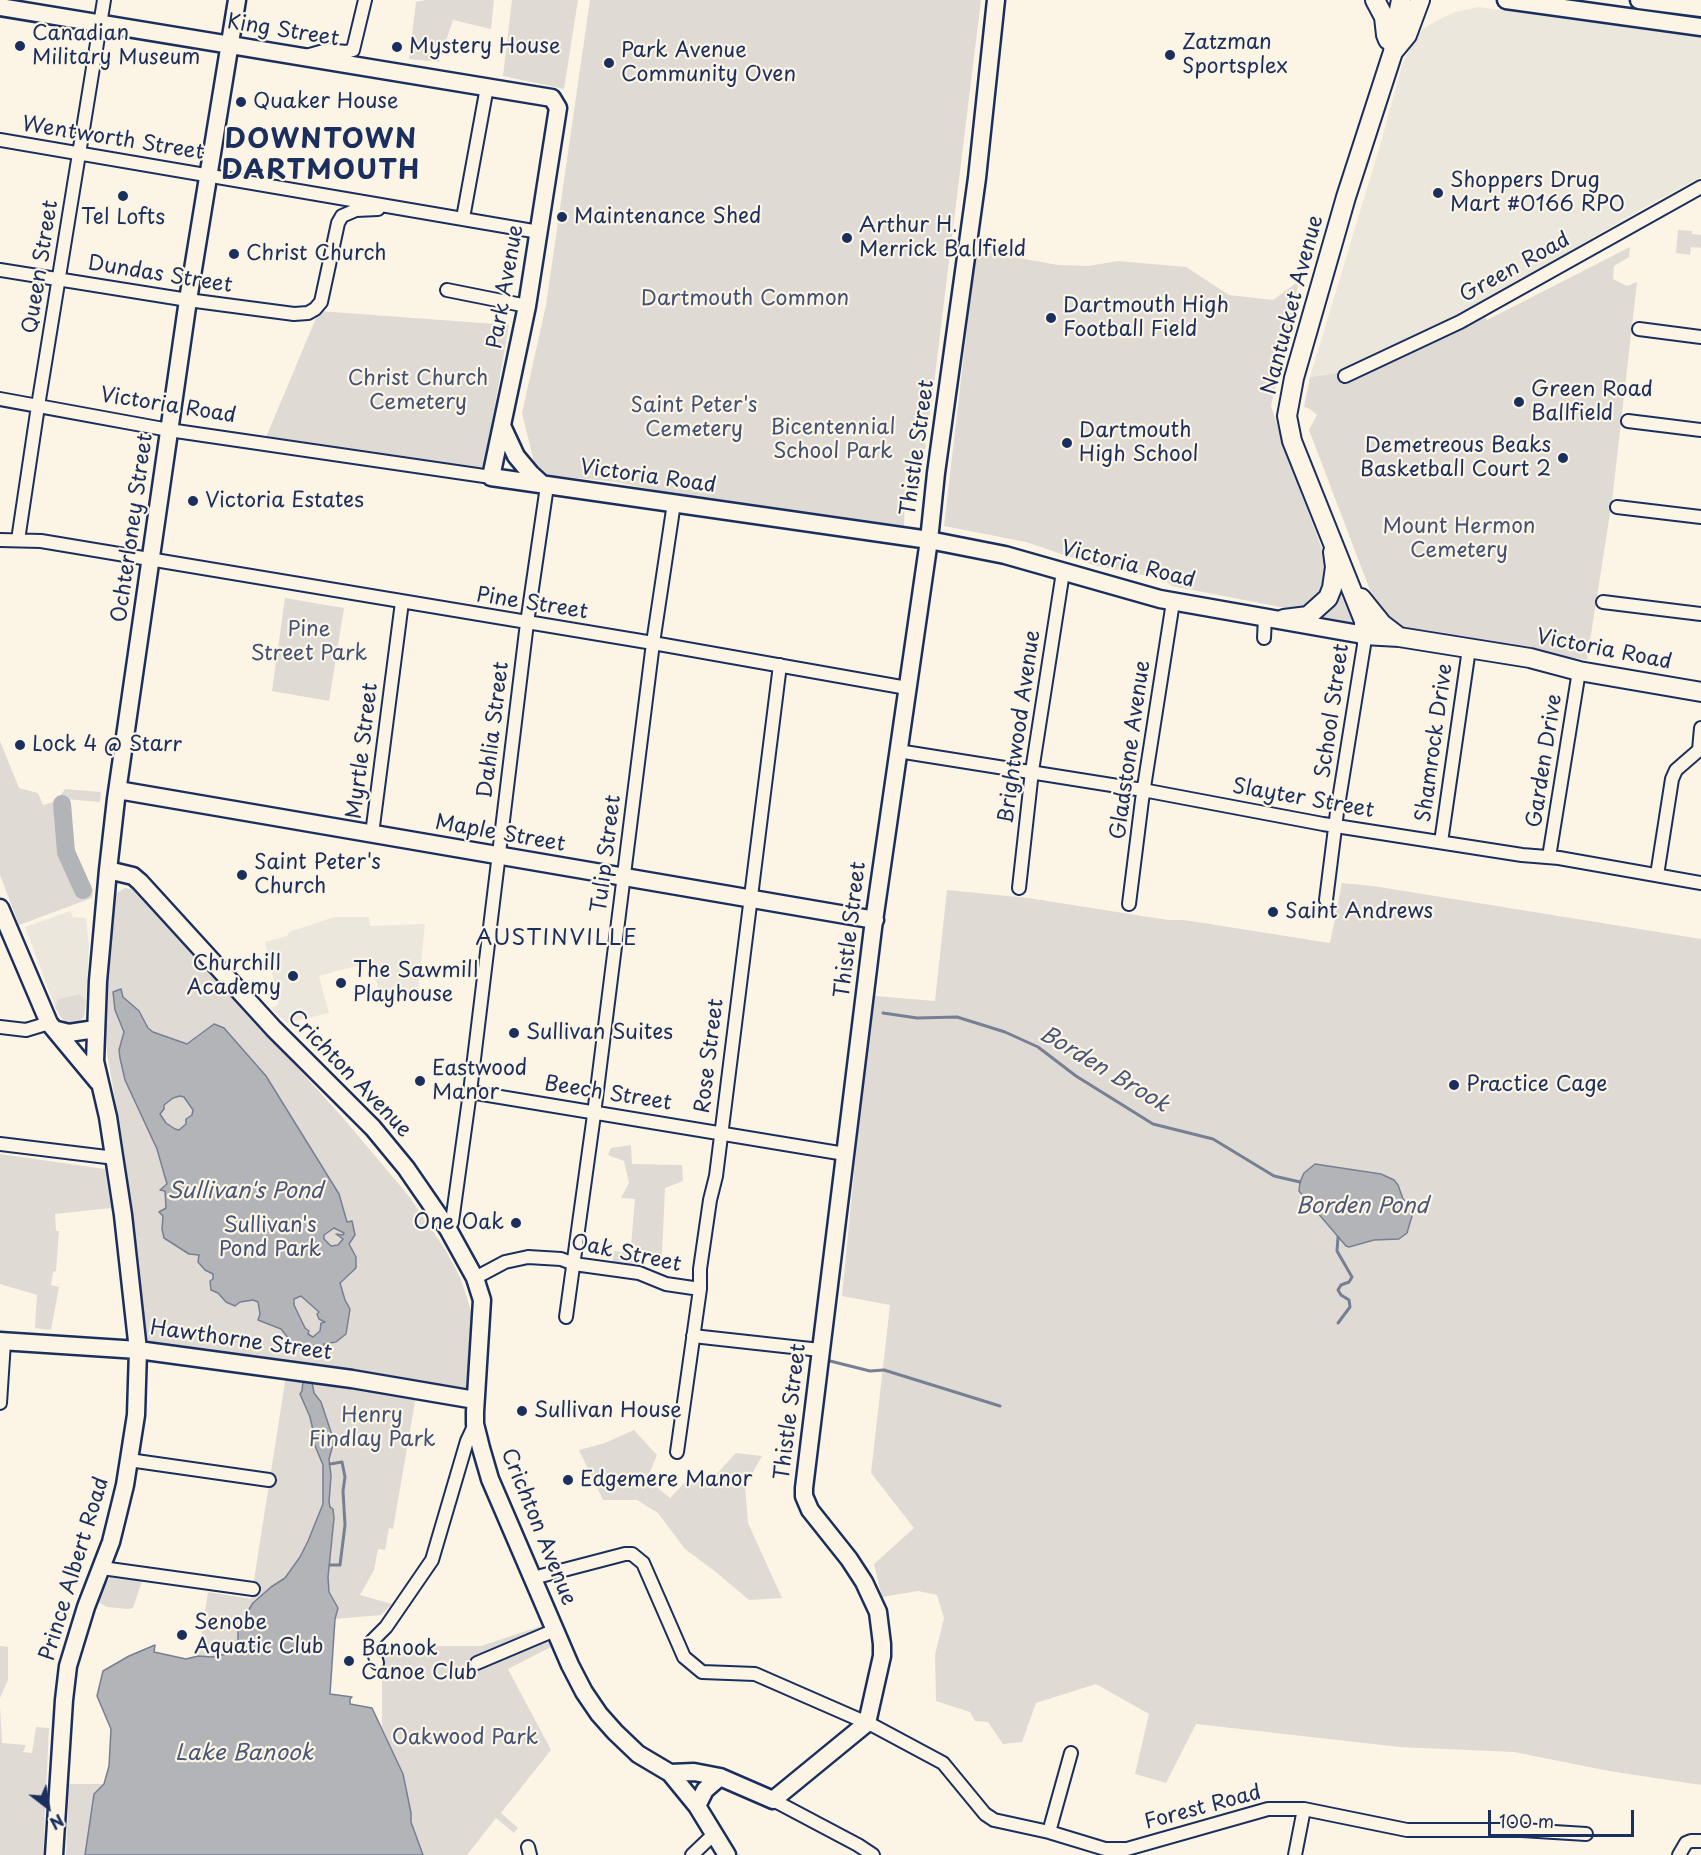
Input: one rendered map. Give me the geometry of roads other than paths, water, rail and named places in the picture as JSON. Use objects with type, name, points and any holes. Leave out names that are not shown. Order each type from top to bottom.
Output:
[{"type":"main road","name":"Ochterloney Street","points":[[95,1029],[108,870],[118,790],[188,300],[237,0]]},
{"type":"main road","name":"Thistle Street","points":[[867,1723],[882,1656],[878,1612],[864,1582],[849,1559],[810,1510],[804,1496],[874,920],[929,540],[936,473],[977,178],[996,0]]},
{"type":"main road","points":[[1375,0],[1384,17],[1386,34],[1393,52]]},
{"type":"main road","name":"Nantucket Avenue","points":[[1364,634],[1364,621],[1292,441],[1287,416],[1294,378],[1346,197],[1393,52],[1401,0]]},
{"type":"main road","name":"Nantucket Avenue","points":[[1393,52],[1407,35],[1420,0]]},
{"type":"main road","points":[[1506,0],[1583,5],[1698,26]]},
{"type":"main road","points":[[1639,0],[1700,5]]},
{"type":"main road","name":"King Street","points":[[0,7],[542,95],[556,102]]},
{"type":"main road","name":"Park Avenue","points":[[491,477],[527,306],[558,108],[556,102]]},
{"type":"main road","points":[[503,428],[516,456],[531,474],[545,485]]},
{"type":"main road","name":"Victoria Road","points":[[491,477],[929,540],[1005,555],[1173,602],[1347,633],[1399,637],[1530,658],[1580,671],[1701,692]]},
{"type":"main road","points":[[1284,620],[1308,616],[1328,598],[1335,567],[1331,538]]},
{"type":"main road","points":[[1350,583],[1382,624],[1399,637]]},
{"type":"main road","name":"Maple Street","points":[[118,790],[874,920]]},
{"type":"main road","name":"Crichton Avenue","points":[[108,870],[133,876],[140,882],[274,1029],[373,1128],[406,1168],[448,1229],[475,1278],[482,1300],[475,1424],[490,1479],[570,1665],[599,1714],[638,1754],[670,1773],[697,1806],[727,1855]]},
{"type":"main road","name":"Prince Albert Road","points":[[0,908],[53,1026],[99,1082]]},
{"type":"main road","points":[[53,1026],[69,1033],[95,1029]]},
{"type":"main road","name":"Prince Albert Road","points":[[54,1855],[68,1665],[86,1607],[102,1568],[119,1509],[136,1415],[138,1350],[115,1158],[95,1061],[95,1029]]},
{"type":"main road","name":"Hawthorne Street","points":[[2,1341],[138,1350],[352,1379],[475,1400]]},
{"type":"main road","points":[[670,1773],[694,1772],[720,1777],[773,1800],[867,1723]]},
{"type":"main road","points":[[697,1806],[705,1790],[720,1777]]},
{"type":"street","name":"Queen Street","points":[[18,540],[104,0]]},
{"type":"street","points":[[305,56],[327,50],[346,52],[354,50],[365,0]]},
{"type":"street","points":[[1698,26],[1700,5]]},
{"type":"street","points":[[462,218],[487,87]]},
{"type":"street","name":"Wentworth Street","points":[[0,140],[539,232]]},
{"type":"street","name":"Green Road","points":[[1345,376],[1460,322],[1701,187]]},
{"type":"street","name":"Dundas Street","points":[[0,270],[188,300],[294,314],[308,313],[321,302],[325,291],[338,223],[342,216],[356,210],[394,207]]},
{"type":"street","points":[[447,290],[527,306]]},
{"type":"street","points":[[1639,329],[1701,337]]},
{"type":"street","name":"Victoria Road","points":[[0,399],[169,430],[491,477]]},
{"type":"street","points":[[1628,422],[1701,430]]},
{"type":"street","name":"Dahlia Street","points":[[448,1229],[452,1222],[470,1092],[545,485]]},
{"type":"street","name":"Tulip Street","points":[[566,1317],[653,643],[674,503]]},
{"type":"street","points":[[1617,507],[1701,517]]},
{"type":"street","name":"Pine Street","points":[[0,540],[41,541],[653,643],[907,688]]},
{"type":"street","name":"Brightwood Avenue","points":[[1019,888],[1032,771],[1063,572]]},
{"type":"street","name":"Myrtle Street","points":[[372,834],[402,602]]},
{"type":"street","name":"Gladstone Avenue","points":[[1129,904],[1143,790],[1173,602]]},
{"type":"street","points":[[1603,602],[1701,614]]},
{"type":"street","points":[[1264,638],[1265,617]]},
{"type":"street","name":"School Street","points":[[1326,900],[1364,634]]},
{"type":"street","name":"Shamrock Drive","points":[[1441,842],[1469,649]]},
{"type":"street","name":"Rose Street","points":[[677,1452],[700,1289],[700,1269],[710,1200],[716,1176],[780,665]]},
{"type":"street","name":"Garden Drive","points":[[1549,857],[1580,671]]},
{"type":"street","points":[[1657,875],[1672,779],[1676,770],[1699,750],[1701,728]]},
{"type":"street","name":"Slayter Street","points":[[898,751],[1143,790],[1336,826],[1522,855],[1549,857],[1701,883]]},
{"type":"street","points":[[0,1027],[26,1030],[53,1026]]},
{"type":"street","name":"Beech Street","points":[[470,1092],[845,1154]]},
{"type":"street","points":[[0,1144],[115,1158]]},
{"type":"street","name":"Oak Street","points":[[475,1278],[505,1262],[528,1257],[561,1259],[574,1264],[639,1273],[666,1284],[700,1289]]},
{"type":"street","points":[[693,1335],[820,1350]]},
{"type":"street","points":[[0,1403],[2,1341]]},
{"type":"street","points":[[377,1663],[371,1642],[386,1627],[432,1560],[466,1441],[475,1424]]},
{"type":"street","points":[[129,1460],[269,1480]]},
{"type":"street","name":"Forest Road","points":[[534,1578],[632,1554],[643,1563],[684,1657],[702,1672],[755,1674],[867,1723],[943,1763],[990,1818],[1049,1832],[1105,1849],[1119,1850],[1268,1809],[1304,1809],[1407,1830],[1522,1830],[1586,1834]]},
{"type":"street","points":[[102,1568],[253,1589]]},
{"type":"street","points":[[477,1663],[555,1630]]},
{"type":"street","points":[[1049,1832],[1071,1753]]},
{"type":"street","points":[[773,1800],[873,1855]]},
{"type":"street","points":[[1295,1855],[1304,1809]]},
{"type":"street","points":[[692,1855],[714,1834]]},
{"type":"street","points":[[1678,1855],[1686,1843],[1701,1841]]},
{"type":"water","name":"Sullivan's Pond","points":[[121,989],[123,997],[139,1011],[148,1028],[153,1032],[187,1044],[214,1024],[224,1028],[266,1076],[339,1194],[347,1222],[352,1221],[355,1235],[349,1244],[356,1257],[356,1268],[340,1283],[350,1309],[346,1334],[336,1342],[324,1344],[323,1352],[301,1349],[293,1344],[281,1329],[258,1320],[260,1314],[258,1302],[253,1300],[240,1302],[235,1306],[226,1302],[218,1293],[211,1290],[210,1281],[213,1279],[213,1274],[205,1270],[198,1262],[199,1255],[189,1254],[164,1238],[163,1216],[159,1212],[166,1208],[165,1191],[160,1190],[167,1184],[157,1149],[125,1080],[119,1050],[124,1032],[115,1010],[113,992]],"holes":[[[180,1096],[184,1097],[193,1110],[192,1115],[186,1119],[186,1124],[179,1130],[166,1123],[160,1114],[164,1105]],[[334,1228],[344,1233],[343,1235],[336,1234],[343,1239],[338,1245],[331,1246],[324,1239],[324,1235]],[[301,1296],[319,1312],[317,1314],[319,1319],[325,1322],[321,1323],[320,1331],[313,1337],[308,1334],[309,1331],[305,1328],[294,1305],[294,1299]]]},
{"type":"water","name":"Borden Pond","points":[[1315,1164],[1381,1174],[1394,1180],[1403,1199],[1414,1209],[1407,1233],[1399,1239],[1374,1240],[1346,1246],[1299,1191],[1304,1173]]},
{"type":"water","name":"Lake Banook","points":[[303,1381],[312,1382],[314,1393],[321,1402],[334,1441],[329,1459],[331,1476],[329,1502],[334,1518],[328,1577],[329,1592],[338,1608],[335,1619],[330,1694],[352,1697],[350,1704],[372,1708],[403,1774],[411,1822],[423,1855],[85,1855],[94,1794],[104,1784],[109,1766],[111,1729],[97,1696],[103,1671],[155,1645],[154,1652],[186,1659],[231,1653],[238,1644],[238,1627],[253,1603],[285,1578],[308,1541],[323,1504],[323,1465],[313,1441],[310,1417],[300,1394]]},
{"type":"waterway","points":[[62,804],[66,852],[83,890]]},
{"type":"waterway","name":"Borden Brook","points":[[883,1013],[917,1018],[957,1017],[1005,1032],[1038,1047],[1076,1076],[1153,1124],[1213,1139],[1274,1176],[1300,1182]]},
{"type":"waterway","points":[[1338,1237],[1337,1251],[1352,1277],[1338,1290],[1349,1300],[1350,1307],[1338,1323]]},
{"type":"waterway","points":[[830,1361],[870,1371],[884,1370],[1000,1406]]},
{"type":"waterway","points":[[330,1464],[342,1462],[345,1477],[343,1491],[345,1525],[340,1565],[330,1565]]},
{"type":"place","name":"Canadian Military Museum","points":[[20,46]]},
{"type":"place","name":"Mystery House","points":[[397,47]]},
{"type":"place","name":"Zatzman Sportsplex","points":[[1170,55]]},
{"type":"place","name":"Park Avenue Community Oven","points":[[609,63]]},
{"type":"place","name":"Quaker House","points":[[241,102]]},
{"type":"place","name":"Shoppers Drug Mart #0166 RPO","points":[[1438,193]]},
{"type":"place","name":"Tel Lofts","points":[[123,196]]},
{"type":"place","name":"Maintenance Shed","points":[[562,217]]},
{"type":"place","name":"Arthur H. Merrick Ballfield","points":[[847,238]]},
{"type":"place","name":"Christ Church","points":[[234,254]]},
{"type":"place","name":"Dartmouth High Football Field","points":[[1051,318]]},
{"type":"place","name":"Green Road Ballfield","points":[[1519,402]]},
{"type":"place","name":"Dartmouth High School","points":[[1067,443]]},
{"type":"place","name":"Demetreous Beaks Basketball Court 2","points":[[1563,458]]},
{"type":"place","name":"Victoria Estates","points":[[193,501]]},
{"type":"place","name":"Lock 4 @ Starr","points":[[20,745]]},
{"type":"place","name":"Saint Peter's Church","points":[[242,875]]},
{"type":"place","name":"Saint Andrews","points":[[1273,912]]},
{"type":"place","name":"Churchill Academy","points":[[293,976]]},
{"type":"place","name":"The Sawmill Playhouse","points":[[341,983]]},
{"type":"place","name":"Sullivan Suites","points":[[514,1033]]},
{"type":"place","name":"Eastwood Manor","points":[[420,1081]]},
{"type":"place","name":"Practice Cage","points":[[1454,1085]]},
{"type":"place","name":"One Oak","points":[[516,1223]]},
{"type":"place","name":"Sullivan House","points":[[522,1411]]},
{"type":"place","name":"Edgemere Manor","points":[[568,1480]]},
{"type":"place","name":"Senobe Aquatic Club","points":[[182,1635]]},
{"type":"place","name":"Banook Canoe Club","points":[[349,1661]]},
{"type":"district","name":"DOWNTOWN DARTMOUTH","points":[[321,156]]},
{"type":"district","name":"AUSTINVILLE","points":[[557,939]]},
{"type":"park label","name":"Dartmouth Common","points":[[745,299]]},
{"type":"park label","name":"Christ Church Cemetery","points":[[418,391]]},
{"type":"park label","name":"Saint Peter's Cemetery","points":[[694,418]]},
{"type":"park label","name":"Bicentennial School Park","points":[[833,440]]},
{"type":"park label","name":"Mount Hermon Cemetery","points":[[1459,539]]},
{"type":"park label","name":"Pine Street Park","points":[[309,642]]},
{"type":"park label","name":"Sullivan's Pond Park","points":[[270,1238]]},
{"type":"park label","name":"Henry Findlay Park","points":[[372,1428]]},
{"type":"park label","name":"Oakwood Park","points":[[465,1738]]}]
